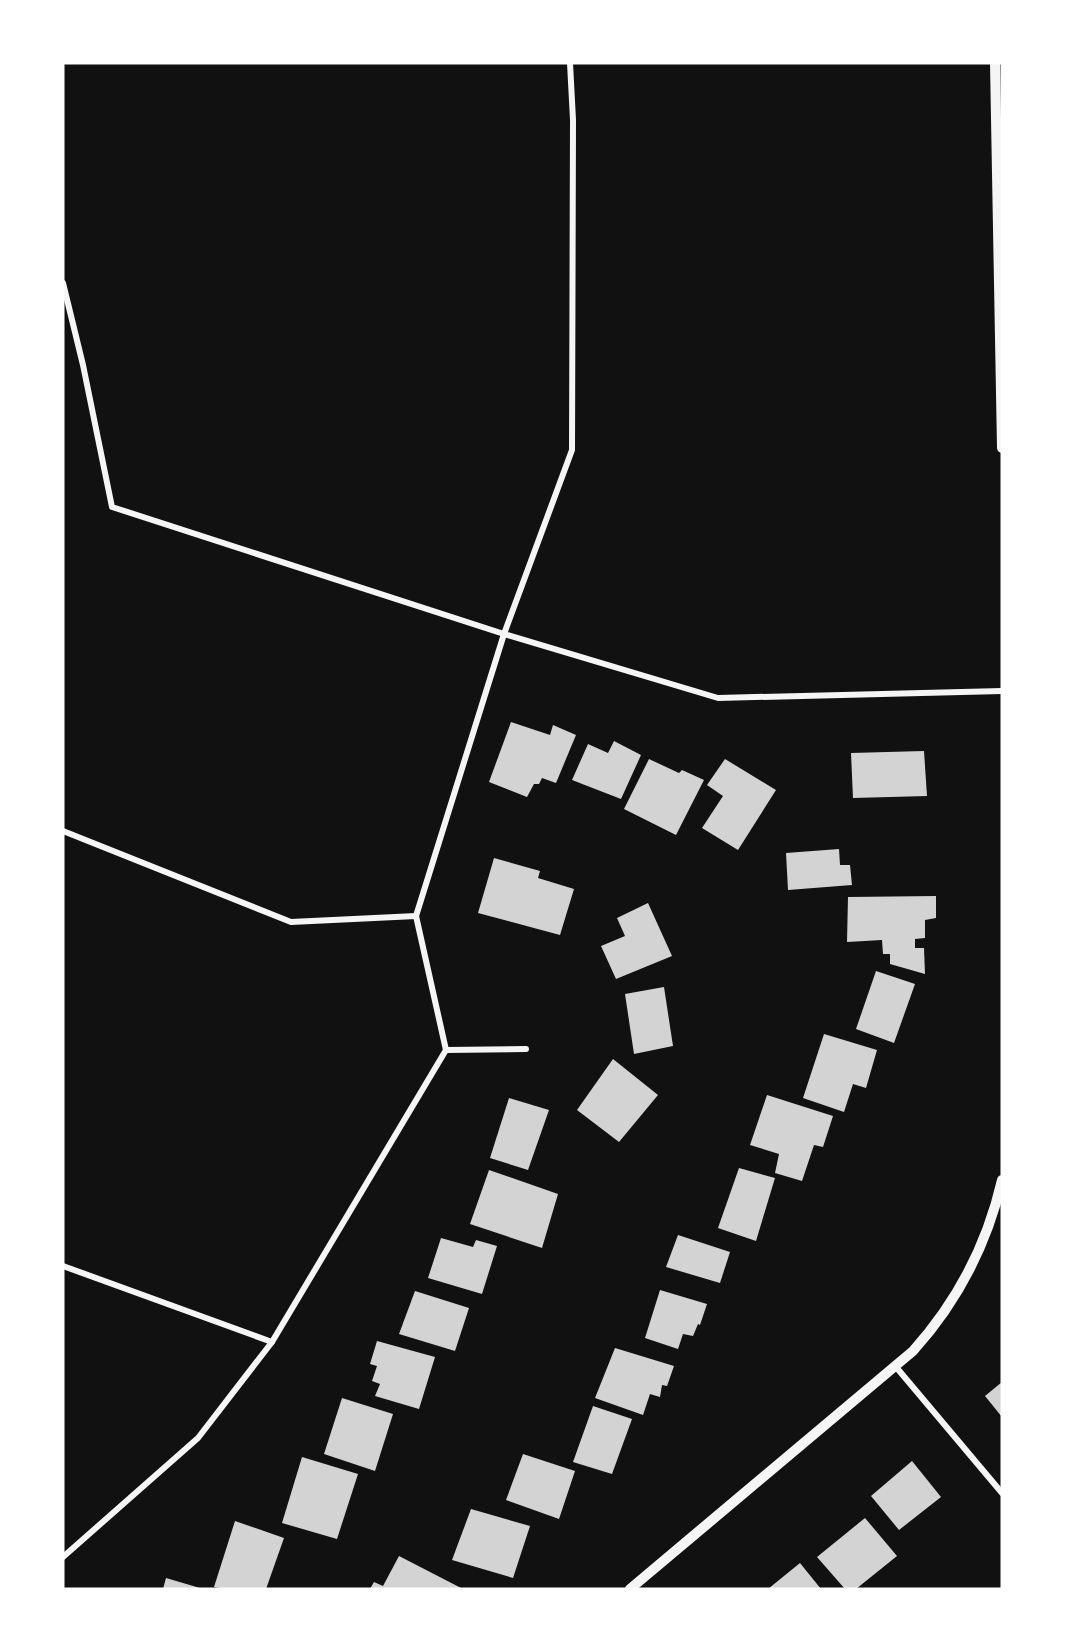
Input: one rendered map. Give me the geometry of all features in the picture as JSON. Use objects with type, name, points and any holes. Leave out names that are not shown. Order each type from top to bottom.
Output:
[{"type":"street","points":[[63,1557],[198,1438],[272,1342],[446,1050],[416,916],[504,634],[572,450],[573,120],[570,63]]},
{"type":"street","points":[[995,63],[1002,448]]},
{"type":"street","points":[[63,283],[83,365],[112,507],[504,634],[718,698],[1002,691]]},
{"type":"street","points":[[63,831],[291,922],[416,916]]},
{"type":"street","points":[[446,1050],[526,1049]]},
{"type":"street","points":[[630,1589],[896,1367],[929,1334],[972,1269],[995,1212],[1002,1180]]},
{"type":"street","points":[[63,1266],[272,1342]]},
{"type":"street","points":[[896,1367],[1002,1493]]},
{"type":"building","points":[[511,722],[550,735],[553,725],[576,735],[556,783],[542,778],[539,784],[534,784],[527,797],[489,782]]},
{"type":"building","points":[[614,741],[641,755],[621,799],[572,780],[588,744],[608,753]]},
{"type":"building","points":[[924,751],[927,796],[853,798],[851,753]]},
{"type":"building","points":[[649,759],[679,773],[682,770],[704,780],[676,835],[624,809]]},
{"type":"building","points":[[725,759],[776,790],[738,850],[702,828],[723,796],[707,785]]},
{"type":"building","points":[[839,849],[840,865],[850,865],[852,885],[788,890],[786,853]]},
{"type":"building","points":[[494,858],[540,871],[538,878],[574,889],[560,935],[478,913]]},
{"type":"building","points":[[936,896],[936,918],[925,920],[925,938],[915,939],[915,948],[924,948],[925,974],[890,964],[890,954],[883,954],[882,940],[847,942],[848,897]]},
{"type":"building","points":[[648,903],[672,956],[616,979],[601,946],[625,936],[617,918]]},
{"type":"building","points":[[876,971],[915,984],[894,1043],[856,1029]]},
{"type":"building","points":[[664,987],[673,1046],[634,1054],[625,994]]},
{"type":"building","points":[[824,1034],[877,1050],[866,1088],[853,1084],[844,1112],[803,1098]]},
{"type":"building","points":[[613,1059],[658,1095],[619,1142],[577,1110]]},
{"type":"building","points":[[767,1095],[833,1116],[823,1147],[814,1145],[802,1181],[775,1173],[779,1154],[750,1145]]},
{"type":"building","points":[[509,1098],[549,1110],[528,1170],[490,1158]]},
{"type":"building","points":[[739,1168],[775,1178],[756,1241],[718,1228]]},
{"type":"building","points":[[489,1170],[558,1194],[542,1248],[470,1224]]},
{"type":"building","points":[[678,1235],[730,1252],[720,1283],[666,1267]]},
{"type":"building","points":[[441,1238],[473,1247],[476,1240],[497,1246],[482,1294],[428,1278]]},
{"type":"building","points":[[660,1290],[707,1304],[700,1325],[698,1324],[693,1336],[683,1334],[678,1349],[645,1338]]},
{"type":"building","points":[[415,1291],[469,1308],[455,1351],[399,1334]]},
{"type":"building","points":[[377,1341],[435,1357],[419,1409],[375,1396],[380,1384],[372,1381],[377,1366],[370,1364]]},
{"type":"building","points":[[615,1348],[674,1366],[667,1386],[662,1385],[660,1397],[650,1394],[643,1415],[595,1398]]},
{"type":"building","points":[[1002,1382],[1002,1417],[985,1396]]},
{"type":"building","points":[[342,1398],[393,1414],[375,1471],[324,1454]]},
{"type":"building","points":[[593,1406],[632,1419],[612,1474],[573,1462]]},
{"type":"building","points":[[523,1454],[575,1471],[559,1519],[506,1500]]},
{"type":"building","points":[[302,1457],[358,1474],[337,1539],[282,1523]]},
{"type":"building","points":[[912,1461],[941,1497],[899,1530],[871,1496]]},
{"type":"building","points":[[471,1509],[530,1526],[513,1578],[452,1560]]},
{"type":"building","points":[[865,1518],[897,1556],[856,1589],[845,1589],[817,1557]]},
{"type":"building","points":[[235,1521],[284,1538],[266,1589],[214,1587]]},
{"type":"building","points":[[399,1556],[463,1589],[370,1589],[374,1582],[383,1586]]},
{"type":"building","points":[[800,1563],[821,1589],[768,1589]]},
{"type":"building","points":[[166,1578],[200,1588],[200,1589],[163,1589]]}]
